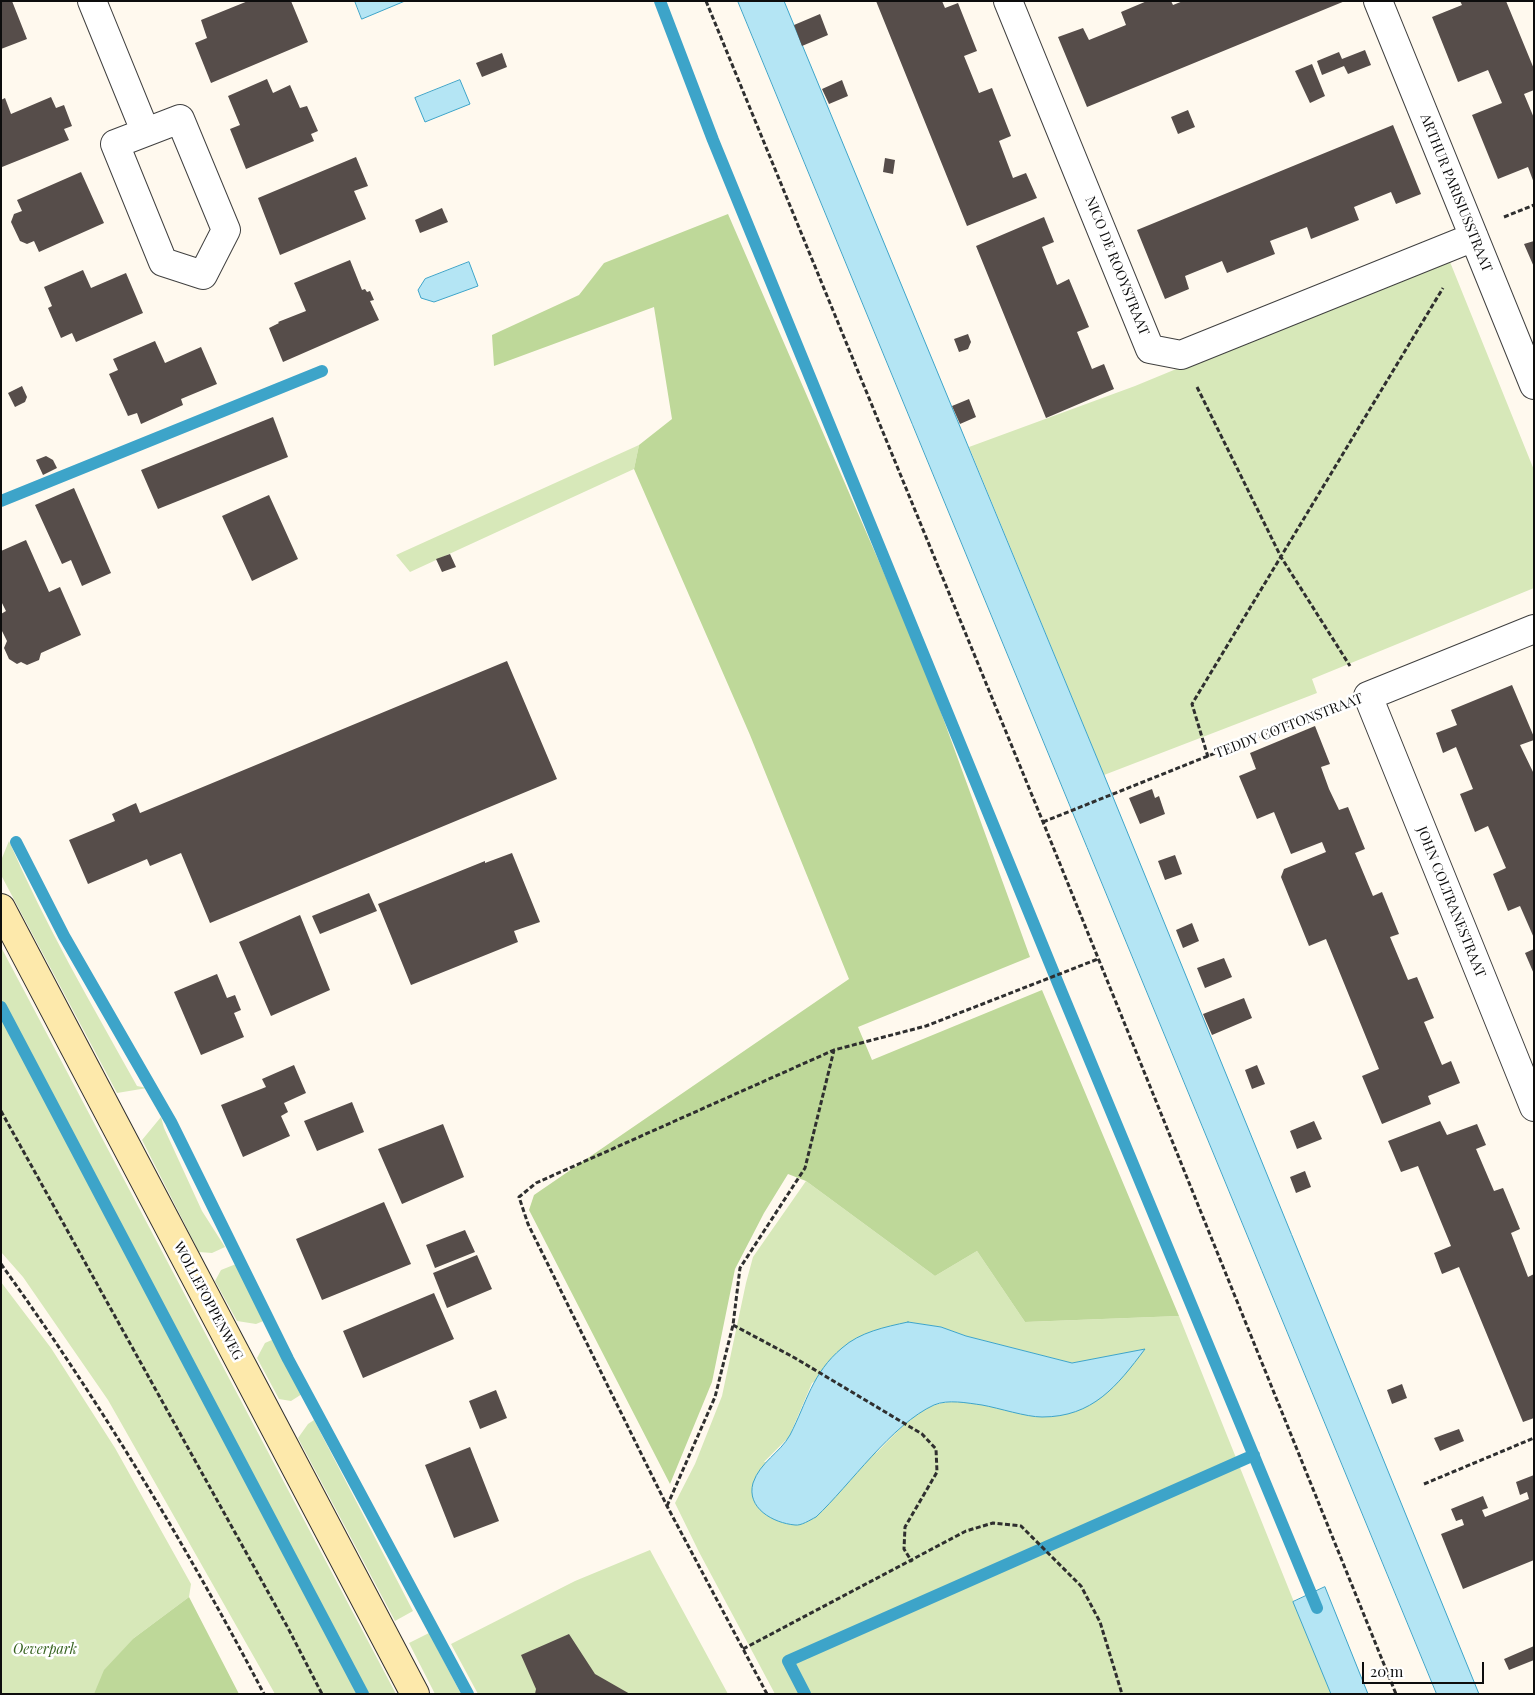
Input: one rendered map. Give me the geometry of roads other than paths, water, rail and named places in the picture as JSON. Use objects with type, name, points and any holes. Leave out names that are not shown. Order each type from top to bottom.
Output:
[{"type":"street","points":[[92,1],[145,131]]},
{"type":"street","name":"ARTHUR PARISIUSSTRAAT","points":[[1378,1],[1534,385]]},
{"type":"street","name":"NICO DE ROOYSTRAAT","points":[[1016,4],[1150,348],[1181,355],[1474,237]]},
{"type":"street","points":[[180,119],[226,230],[203,275],[163,262],[115,144],[145,131],[180,119]]},
{"type":"street","name":"TEDDY COTTONSTRAAT","points":[[1368,696],[1534,629]]},
{"type":"street","name":"JOHN COLTRANESTRAAT","points":[[1368,696],[1534,1107]]},
{"type":"street","name":"WOLLEFOPPENWEG","points":[[1,908],[415,1694]]},
{"type":"water","points":[[355,1],[405,1],[362,19]]},
{"type":"water","points":[[738,1],[784,1],[1104,775],[1479,1694],[1437,1694]]},
{"type":"water","points":[[460,80],[470,104],[425,122],[415,98]]},
{"type":"water","points":[[469,262],[478,286],[434,302],[421,298],[418,290],[425,279]]},
{"type":"water","points":[[908,1322],[941,1327],[966,1336],[1072,1363],[1145,1349],[1114,1387],[1090,1405],[1076,1412],[1060,1416],[1042,1417],[964,1403],[945,1402],[934,1405],[918,1414],[887,1440],[816,1517],[803,1524],[795,1525],[778,1521],[763,1513],[757,1507],[754,1500],[752,1492],[753,1483],[760,1469],[790,1435],[811,1388],[824,1368],[849,1342],[873,1331]]},
{"type":"water","points":[[1325,1587],[1368,1694],[1331,1694],[1293,1602]]},
{"type":"waterway","points":[[660,1],[713,140],[1062,993],[1317,1608]]},
{"type":"waterway","points":[[1,501],[322,371]]},
{"type":"waterway","points":[[16,842],[64,936],[171,1122],[288,1359],[468,1694]]},
{"type":"waterway","points":[[1,1007],[363,1694]]},
{"type":"waterway","points":[[805,1694],[788,1661],[1254,1455]]},
{"type":"park label","name":"Oeverpark","points":[[45,1650]]}]
